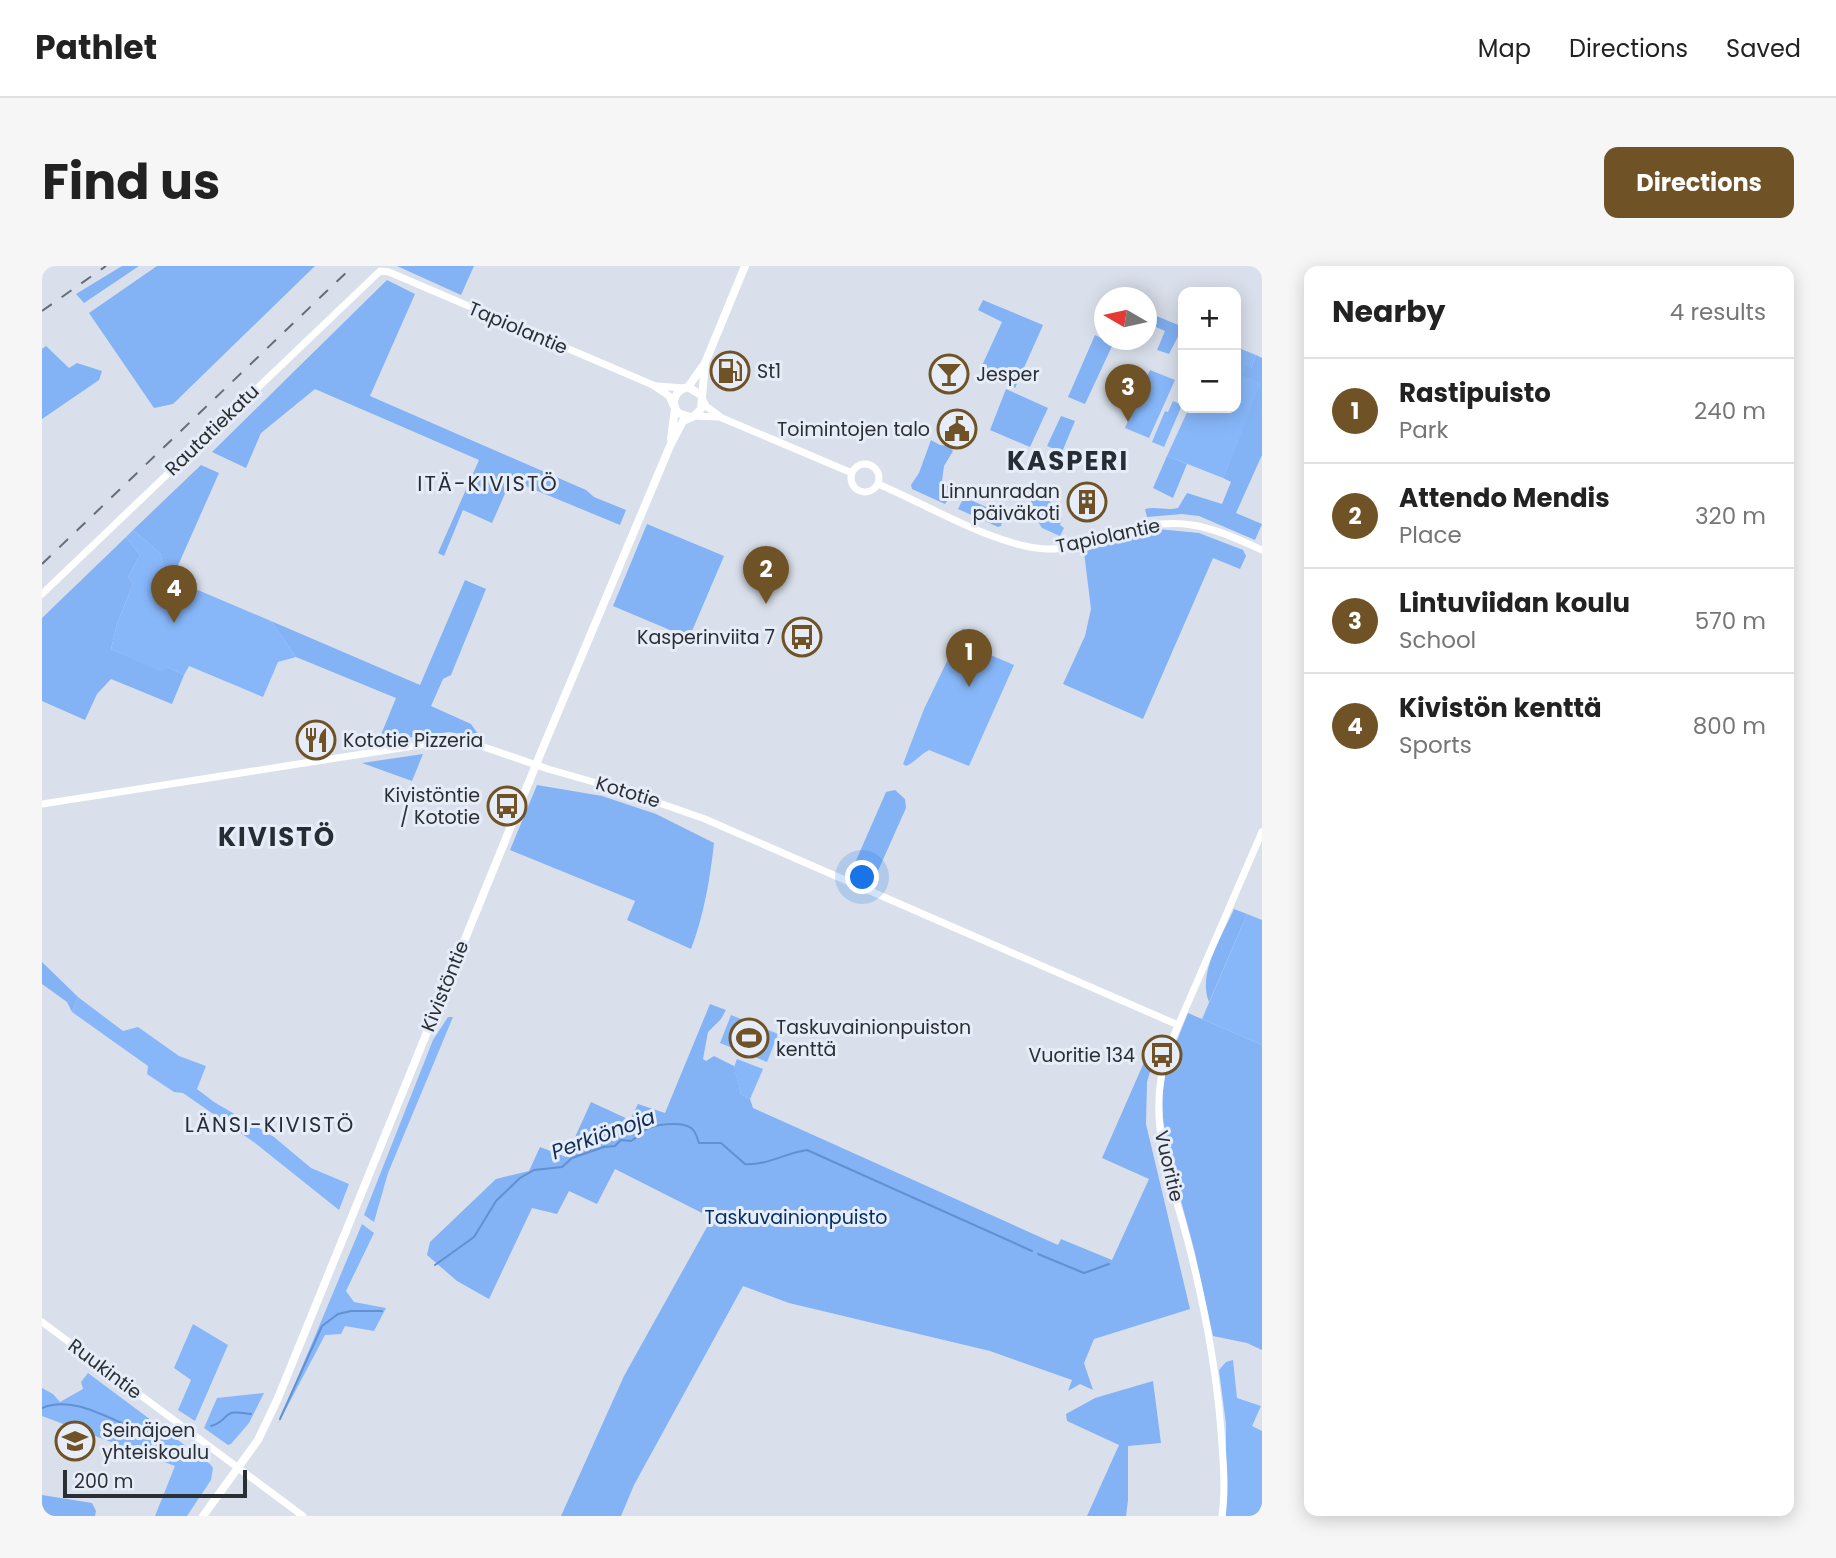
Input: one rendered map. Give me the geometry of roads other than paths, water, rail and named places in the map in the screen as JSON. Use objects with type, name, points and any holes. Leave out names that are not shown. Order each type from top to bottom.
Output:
[{"type":"main road","points":[[705,363],[701,409],[692,416],[681,416],[674,407],[674,396],[686,388],[705,363],[745,266]]},
{"type":"main road","points":[[686,388],[693,388],[702,397]]},
{"type":"main road","name":"Kivistöntie","points":[[670,446],[674,407]]},
{"type":"main road","name":"Kivistöntie","points":[[203,1516],[258,1440],[278,1398],[536,765],[670,446],[683,421],[692,416]]},
{"type":"street","name":"Tapiolantie","points":[[384,271],[653,386],[669,396],[674,407]]},
{"type":"street","name":"Rautatiekatu","points":[[42,594],[377,272],[384,271]]},
{"type":"street","name":"Tapiolantie","points":[[653,386],[686,388]]},
{"type":"street","points":[[702,397],[706,406],[722,418],[852,473]]},
{"type":"street","points":[[692,416],[722,418]]},
{"type":"street","points":[[860,465],[870,465],[878,472],[878,484],[871,491],[857,490],[852,482],[852,473],[860,465]]},
{"type":"street","name":"Tapiolantie","points":[[878,484],[1002,540],[1034,548],[1076,547],[1136,527],[1177,522],[1208,527],[1262,550]]},
{"type":"street","name":"Kototie","points":[[42,804],[433,743],[463,742],[625,791],[705,819],[1178,1025]]},
{"type":"street","name":"Vuoritie","points":[[1223,1516],[1224,1464],[1213,1355],[1188,1243],[1161,1142],[1157,1095],[1160,1073],[1178,1025],[1262,832]]},
{"type":"street","name":"Ruukintie","points":[[42,1322],[303,1516]]},
{"type":"waterway","name":"Perkiönoja","points":[[435,1265],[474,1237],[496,1201],[520,1178],[534,1170],[562,1167],[572,1158],[615,1146],[621,1140],[631,1141],[649,1128],[668,1124],[691,1128],[699,1143],[721,1143],[745,1164],[760,1163],[807,1150],[1032,1251]]},
{"type":"waterway","name":"Perkiönoja","points":[[1038,1254],[1084,1273],[1109,1264]]},
{"type":"waterway","name":"Perkiönoja","points":[[280,1419],[322,1326],[338,1314],[351,1311],[382,1311]]},
{"type":"waterway","name":"Perkiönoja","points":[[42,1408],[57,1404],[73,1405],[137,1429],[168,1436]]},
{"type":"waterway","name":"Perkiönoja","points":[[211,1426],[234,1412],[251,1414]]},
{"type":"railway","points":[[42,311],[106,266]]},
{"type":"railway","points":[[42,564],[353,266]]},
{"type":"place","name":"St1","points":[[730,371]]},
{"type":"place","name":"Jesper","points":[[949,374]]},
{"type":"place","name":"Lintuviidan koulu","points":[[1128,422]]},
{"type":"place","name":"Toimintojen talo","points":[[957,429]]},
{"type":"place","name":"Linnunradan päiväkoti","points":[[1087,502]]},
{"type":"place","name":"Attendo Mendis","points":[[766,604]]},
{"type":"place","name":"Kivistön kenttä","points":[[174,623]]},
{"type":"place","name":"Kasperinviita 7","points":[[802,637]]},
{"type":"place","name":"Rastipuisto","points":[[969,687]]},
{"type":"place","name":"Kototie Pizzeria","points":[[316,740]]},
{"type":"place","name":"Kivistöntie / Kototie","points":[[507,806]]},
{"type":"place","name":"Taskuvainionpuiston kenttä","points":[[749,1038]]},
{"type":"place","name":"Vuoritie 134","points":[[1162,1055]]},
{"type":"place","name":"Seinäjoen yhteiskoulu","points":[[75,1441]]},
{"type":"district","name":"KASPERI","points":[[1068,461]]},
{"type":"district","name":"ITÄ-KIVISTÖ","points":[[488,483]]},
{"type":"district","name":"KIVISTÖ","points":[[277,837]]},
{"type":"district","name":"LÄNSI-KIVISTÖ","points":[[270,1124]]},
{"type":"park label","name":"Taskuvainionpuisto","points":[[796,1217]]}]
